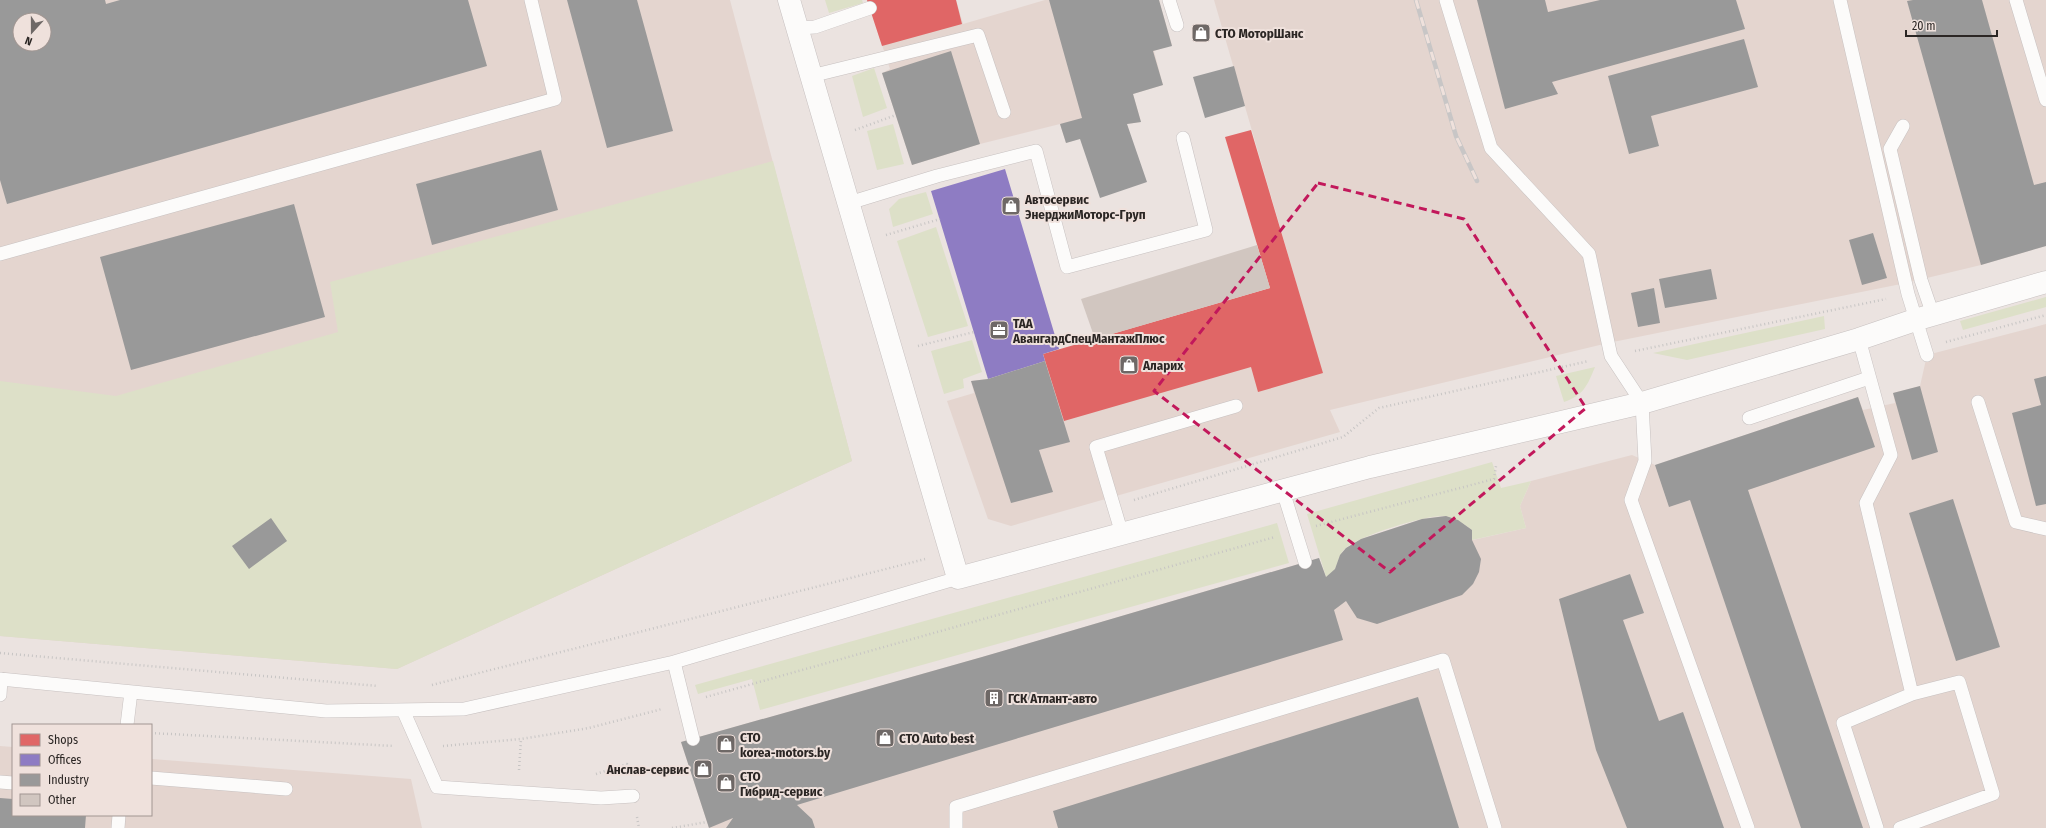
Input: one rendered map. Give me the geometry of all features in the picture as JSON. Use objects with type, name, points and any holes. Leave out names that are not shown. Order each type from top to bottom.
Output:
[{"type":"street","points":[[788,0],[849,203],[958,578],[1370,467],[1642,403],[2046,282]]},
{"type":"lane","points":[[0,254],[555,99],[531,0]]},
{"type":"lane","points":[[1169,0],[1177,25]]},
{"type":"lane","points":[[1446,0],[1491,148],[1589,254],[1611,356],[1642,403],[1645,461],[1631,500],[1748,828]]},
{"type":"lane","points":[[1840,0],[1908,294],[1924,318]]},
{"type":"lane","points":[[2016,0],[2046,100]]},
{"type":"lane","points":[[797,28],[815,27],[870,8]]},
{"type":"lane","points":[[811,76],[978,35],[1004,112]]},
{"type":"lane","points":[[1903,126],[1890,149],[1921,280],[1927,355]]},
{"type":"lane","points":[[849,203],[936,176],[1036,151],[1066,267],[1206,230],[1183,138]]},
{"type":"lane","points":[[1859,339],[1891,455],[1866,503],[1912,694]]},
{"type":"lane","points":[[1749,418],[1869,378]]},
{"type":"lane","points":[[1978,402],[2016,522],[2046,529]]},
{"type":"lane","points":[[1122,534],[1096,447],[1236,406]]},
{"type":"lane","points":[[1283,491],[1305,562]]},
{"type":"lane","points":[[0,695],[1,679],[326,711],[464,709],[674,662],[958,578]]},
{"type":"lane","points":[[956,828],[956,808],[1443,660],[1495,828]]},
{"type":"lane","points":[[674,662],[692,739]]},
{"type":"lane","points":[[1877,828],[1843,723],[1912,694],[1959,682],[1993,794],[1900,828]]},
{"type":"lane","points":[[127,724],[131,692]]},
{"type":"lane","points":[[403,710],[437,787],[601,798],[633,796]]},
{"type":"lane","points":[[152,778],[286,789]]},
{"type":"lane","points":[[0,782],[12,783]]},
{"type":"lane","points":[[118,828],[119,816]]},
{"type":"path","points":[[848,133],[896,115]]},
{"type":"path","points":[[880,237],[940,219]]},
{"type":"path","points":[[1113,506],[1343,437],[1379,408],[1611,356],[1908,294]]},
{"type":"path","points":[[915,347],[974,332]]},
{"type":"path","points":[[152,733],[420,748],[521,739],[582,729],[684,704],[1296,532],[1494,479]]},
{"type":"path","points":[[425,687],[950,552]]},
{"type":"path","points":[[0,653],[386,686]]},
{"type":"path","points":[[672,828],[707,822]]},
{"type":"highlighted area","points":[[1318,183],[1464,219],[1586,408],[1390,572],[1154,391]]},
{"type":"shaded area","points":[[0,0],[730,0],[852,461],[397,669],[0,636]]},
{"type":"shaded area","points":[[867,0],[956,0],[963,24],[1045,0],[1159,0],[1172,45],[1154,51],[1163,85],[1133,94],[1141,122],[1127,124],[1066,143],[1060,124],[980,144],[912,165],[882,73],[890,69]]},
{"type":"shaded area","points":[[1214,0],[2046,0],[2046,246],[1981,265],[1906,283],[1608,343],[1330,410],[1340,432],[1011,526],[988,519],[947,401],[974,393],[971,381],[988,379],[1296,282]]},
{"type":"shaded area","points":[[2046,324],[2046,828],[709,828],[681,742],[982,657],[1319,558],[1326,577],[1335,569],[1340,555],[1346,548],[1361,539],[1422,519],[1446,516],[1458,520],[1472,530],[1473,540],[1526,528],[1520,506],[1531,481],[1632,455],[1655,465],[1858,397],[1863,410],[1895,403],[1893,393],[1920,386],[1927,355]]},
{"type":"shaded area","points":[[0,746],[12,747],[12,816],[152,816],[152,759],[411,779],[422,828],[0,828]]},
{"type":"green space","points":[[825,0],[862,0],[863,3],[829,13]]},
{"type":"green space","points":[[874,68],[887,108],[863,117],[852,76]]},
{"type":"green space","points":[[893,124],[904,164],[877,170],[867,131]]},
{"type":"green space","points":[[773,161],[852,461],[397,669],[0,636],[0,381],[116,396],[338,332],[330,282]]},
{"type":"green space","points":[[926,192],[933,214],[893,227],[889,209],[899,199]]},
{"type":"green space","points":[[936,227],[968,326],[928,337],[897,241]]},
{"type":"green space","points":[[2046,297],[2046,307],[1963,330],[1960,321]]},
{"type":"green space","points":[[1824,316],[1825,329],[1687,360],[1653,353]]},
{"type":"green space","points":[[972,340],[982,372],[963,379],[964,388],[944,394],[931,351]]},
{"type":"green space","points":[[1595,367],[1590,380],[1584,389],[1576,396],[1564,402],[1556,376]]},
{"type":"green space","points":[[1492,462],[1501,488],[1531,481],[1520,506],[1526,528],[1472,540],[1472,530],[1449,517],[1436,517],[1409,522],[1366,537],[1347,547],[1341,554],[1335,569],[1326,577],[1307,514]]},
{"type":"green space","points":[[1277,523],[1289,563],[760,710],[752,679],[698,694],[695,685]]},
{"type":"building: Shops","points":[[867,0],[956,0],[962,24],[882,46]]},
{"type":"building: Shops","points":[[1251,130],[1323,373],[1258,392],[1251,367],[1064,421],[1043,354],[1270,288],[1225,137]]},
{"type":"building: Offices","points":[[1005,169],[1059,349],[1043,354],[1045,361],[988,379],[931,191]]},
{"type":"building: Industry","points":[[0,0],[105,0],[106,4],[120,0],[468,0],[487,66],[7,204],[0,180]]},
{"type":"building: Industry","points":[[567,0],[637,0],[673,131],[607,148]]},
{"type":"building: Industry","points":[[1049,0],[1159,0],[1172,46],[1153,51],[1163,85],[1133,94],[1141,122],[1127,124],[1147,182],[1100,198],[1080,139],[1066,143],[1060,124],[1082,118]]},
{"type":"building: Industry","points":[[1477,0],[1545,0],[1548,12],[1600,0],[1736,0],[1745,29],[1552,82],[1558,94],[1505,109]]},
{"type":"building: Industry","points":[[1982,0],[2034,185],[2046,182],[2046,246],[1981,265],[1907,1]]},
{"type":"building: Industry","points":[[1744,39],[1758,87],[1651,116],[1659,146],[1629,154],[1608,76]]},
{"type":"building: Industry","points":[[951,51],[980,144],[912,165],[882,73]]},
{"type":"building: Industry","points":[[1234,66],[1245,106],[1205,118],[1193,77]]},
{"type":"building: Industry","points":[[541,150],[558,210],[432,245],[416,184]]},
{"type":"building: Industry","points":[[294,204],[325,317],[131,370],[100,257]]},
{"type":"building: Industry","points":[[1873,233],[1887,278],[1862,285],[1849,240]]},
{"type":"building: Industry","points":[[1711,269],[1717,299],[1665,308],[1659,279]]},
{"type":"building: Industry","points":[[1654,288],[1660,323],[1638,327],[1631,293]]},
{"type":"building: Industry","points":[[1045,361],[1070,442],[1039,450],[1053,492],[1011,503],[971,381],[988,379]]},
{"type":"building: Industry","points":[[2046,376],[2046,504],[2036,506],[2012,413],[2041,405],[2034,379]]},
{"type":"building: Industry","points":[[1920,386],[1938,452],[1912,460],[1893,393]]},
{"type":"building: Industry","points":[[1858,397],[1875,447],[1748,490],[1863,828],[1801,828],[1690,500],[1669,507],[1655,465]]},
{"type":"building: Industry","points":[[1953,499],[2000,647],[1956,661],[1909,513]]},
{"type":"building: Industry","name":"ГСК Атлант-авто","points":[[1446,516],[1458,520],[1472,530],[1472,540],[1481,559],[1479,572],[1473,584],[1462,595],[1377,624],[1357,618],[1346,601],[1334,610],[1343,640],[797,805],[812,819],[815,828],[726,828],[733,818],[709,828],[681,742],[982,657],[1319,558],[1326,577],[1335,569],[1340,555],[1346,548],[1361,539],[1422,519]]},
{"type":"building: Industry","points":[[271,518],[287,541],[249,569],[232,546]]},
{"type":"building: Industry","points":[[1630,574],[1644,613],[1623,620],[1659,721],[1683,712],[1724,828],[1627,828],[1596,750],[1559,599]]},
{"type":"building: Industry","points":[[1418,697],[1459,828],[1058,828],[1053,811]]},
{"type":"building: Industry","points":[[0,798],[12,799],[12,816],[86,816],[85,828],[0,828]]},
{"type":"building: Other","points":[[1257,245],[1270,288],[1095,339],[1081,299]]},
{"type":"railway","points":[[1416,0],[1456,136],[1477,181]]},
{"type":"place","name":"СТО МоторШанс","points":[[1201,33]]},
{"type":"place","name":"Автосервис ЭнерджиМоторс-Груп","points":[[1011,206]]},
{"type":"place","name":"ТАА АвангардСпецМантажПлюс","points":[[999,330]]},
{"type":"place","name":"Аларих","points":[[1129,365]]},
{"type":"place","name":"ГСК Атлант-авто","points":[[994,698]]},
{"type":"place","name":"СТО Auto best","points":[[885,738]]},
{"type":"place","name":"СТО korea-motors.by","points":[[726,744]]},
{"type":"place","name":"Анслав-сервис","points":[[703,769]]},
{"type":"place","name":"СТО Гибрид-сервис","points":[[726,783]]}]
